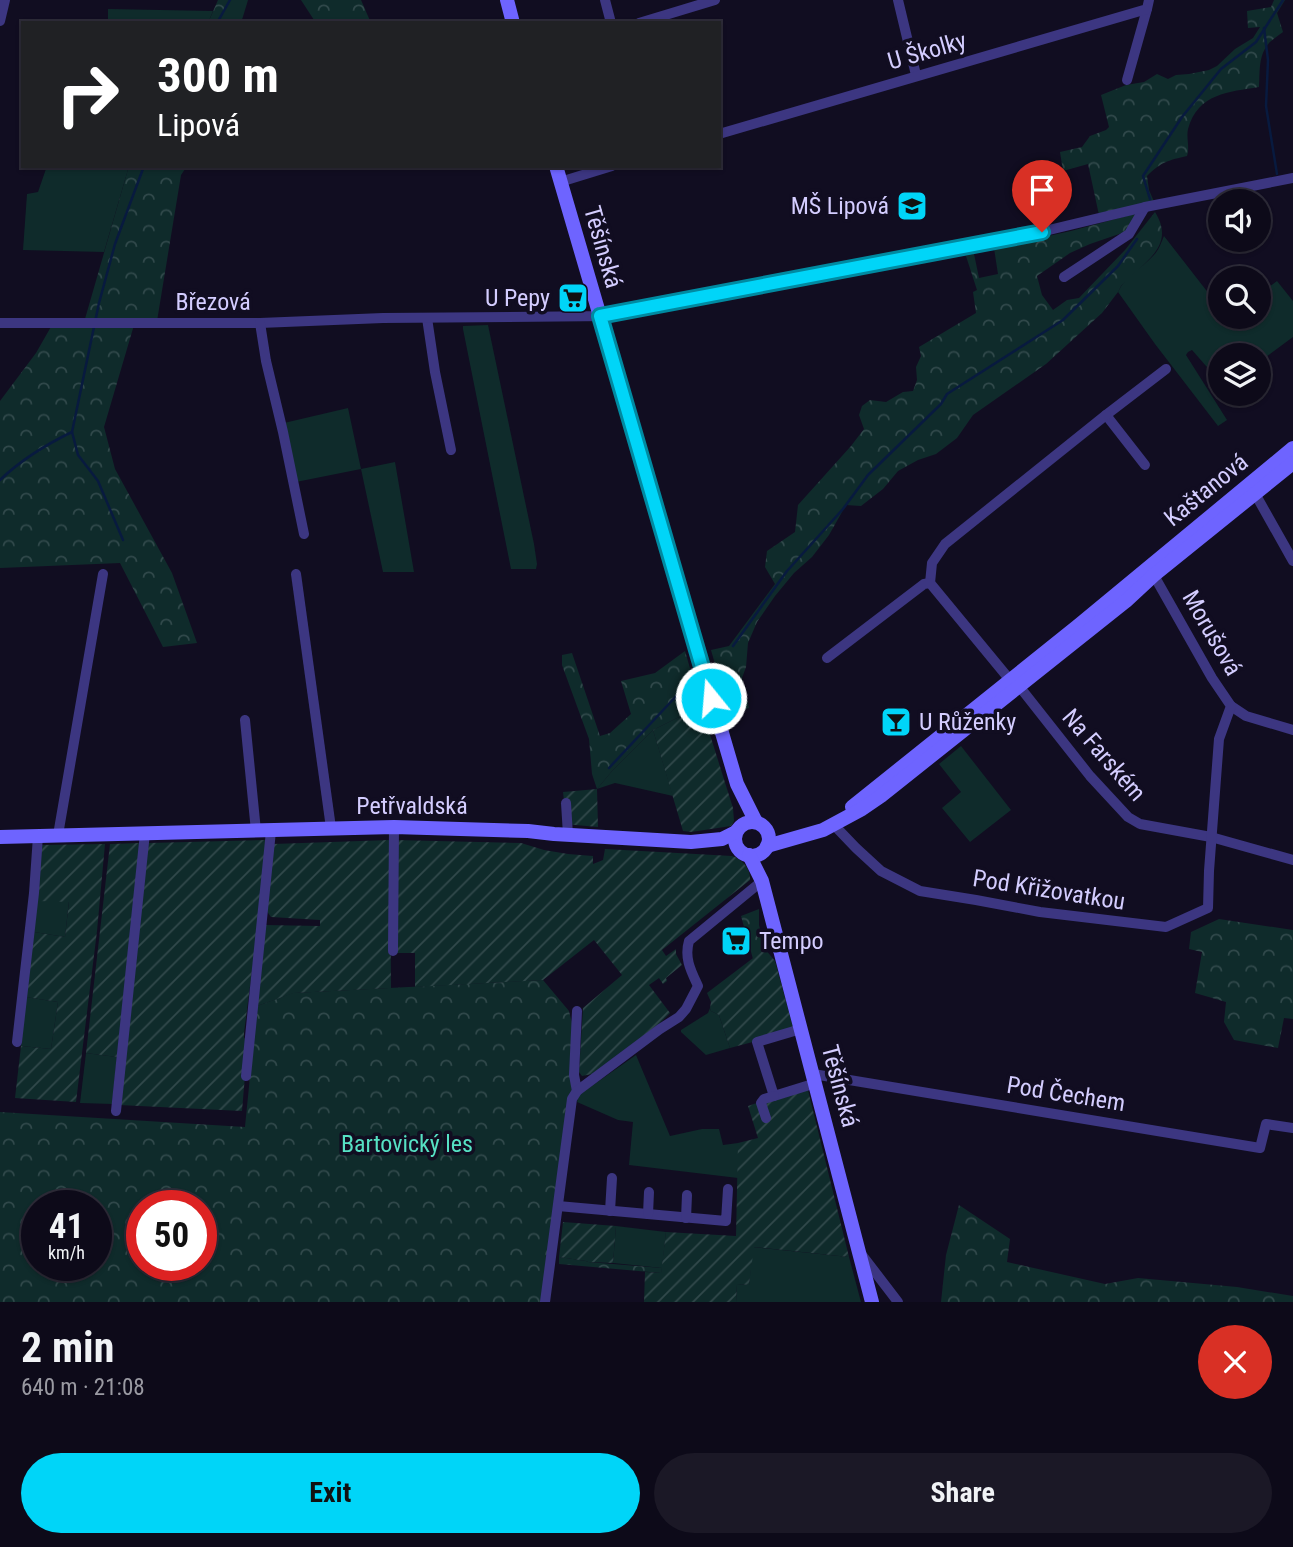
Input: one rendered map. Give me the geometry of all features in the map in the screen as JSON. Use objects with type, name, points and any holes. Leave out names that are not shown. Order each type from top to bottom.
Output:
[{"type":"main road","points":[[507,0],[512,21]]},
{"type":"main road","name":"Těšínská","points":[[556,168],[750,827]]},
{"type":"main road","name":"Kaštanová","points":[[754,851],[820,831],[881,796],[1014,683],[1126,601],[1151,571],[1252,489],[1293,449]]},
{"type":"main road","name":"Kaštanová","points":[[1252,489],[1293,463]]},
{"type":"main road","name":"Petřvaldská","points":[[0,837],[394,827],[514,830],[691,842],[754,851]]},
{"type":"main road","points":[[750,827],[798,838]]},
{"type":"main road","points":[[750,827],[769,838],[754,851],[735,841],[750,827]]},
{"type":"main road","name":"Petřvaldská","points":[[691,842],[722,839],[750,827]]},
{"type":"main road","name":"Těšínská","points":[[754,851],[872,1302]]},
{"type":"street","points":[[0,21],[5,0]]},
{"type":"street","points":[[605,0],[610,21]]},
{"type":"street","points":[[646,21],[715,0]]},
{"type":"street","points":[[898,0],[916,75]]},
{"type":"street","name":"U Školky","points":[[721,133],[1148,5]]},
{"type":"street","name":"U Školky","points":[[1127,80],[1148,5]]},
{"type":"street","points":[[560,182],[606,168]]},
{"type":"street","name":"Březová","points":[[0,323],[260,323],[383,318],[600,316],[1032,234],[1145,207],[1293,178]]},
{"type":"street","points":[[1064,277],[1129,234],[1145,207]]},
{"type":"street","points":[[427,318],[451,450]]},
{"type":"street","points":[[260,323],[304,534]]},
{"type":"street","points":[[827,657],[924,584],[930,583],[932,563],[945,544],[1166,369]]},
{"type":"street","points":[[1106,415],[1145,466]]},
{"type":"street","points":[[1252,489],[1293,561]]},
{"type":"street","name":"Morušová","points":[[1151,571],[1231,706],[1219,739],[1211,836]]},
{"type":"street","points":[[58,835],[103,574]]},
{"type":"street","points":[[296,574],[331,828]]},
{"type":"street","name":"Na Farském","points":[[930,583],[1090,776],[1128,817],[1140,824],[1211,836],[1293,860]]},
{"type":"street","points":[[1231,706],[1246,716],[1293,730]]},
{"type":"street","points":[[245,720],[263,831],[246,1076]]},
{"type":"street","points":[[566,803],[568,835]]},
{"type":"street","name":"Pod Křižovatkou","points":[[833,824],[881,871],[920,891],[1040,912],[1166,927],[1208,908],[1211,836]]},
{"type":"street","points":[[393,951],[394,827]]},
{"type":"street","points":[[116,1111],[145,833]]},
{"type":"street","points":[[17,1042],[38,836]]},
{"type":"street","points":[[545,1302],[572,1099],[577,1091],[687,1009],[698,986],[686,951],[689,942],[762,881]]},
{"type":"street","points":[[577,1012],[574,1075],[577,1091]]},
{"type":"street","points":[[774,1096],[757,1042],[801,1029]]},
{"type":"street","points":[[766,1118],[761,1103],[764,1099],[815,1079]]},
{"type":"street","name":"Pod Čechem","points":[[815,1079],[1260,1148],[1266,1124],[1293,1128]]},
{"type":"street","points":[[610,1211],[612,1178]]},
{"type":"street","points":[[558,1206],[726,1222],[728,1189]]},
{"type":"street","points":[[648,1214],[649,1192]]},
{"type":"street","points":[[686,1218],[687,1195]]},
{"type":"street","points":[[859,1250],[898,1302]]},
{"type":"green space","points":[[218,0],[248,0],[242,21],[209,21]]},
{"type":"green space","points":[[301,0],[361,0],[370,21],[315,21]]},
{"type":"green space","points":[[1274,0],[1285,0],[1277,13],[1283,32],[1269,43],[1263,53],[1259,87],[1216,96],[1199,108],[1188,129],[1187,156],[1166,162],[1147,176],[1155,204],[1099,215],[1088,164],[1063,171],[1060,152],[1082,147],[1090,136],[1109,127],[1101,95],[1126,85],[1144,82],[1157,74],[1168,79],[1217,66],[1235,49],[1253,38],[1260,27],[1248,28],[1247,11],[1271,7]]},
{"type":"green space","points":[[108,9],[213,11],[209,21],[108,21]]},
{"type":"green space","points":[[46,168],[128,168],[104,252],[23,250],[27,194],[38,192]]},
{"type":"green space","points":[[128,168],[186,168],[181,175],[157,321],[85,319]]},
{"type":"green space","points":[[1155,212],[1161,224],[1159,245],[1147,262],[1121,286],[1102,313],[1046,364],[973,415],[957,438],[936,454],[898,471],[883,489],[861,506],[846,505],[829,535],[812,557],[794,573],[757,622],[748,643],[742,678],[749,708],[729,713],[711,650],[729,646],[775,584],[765,567],[767,551],[795,532],[798,505],[864,429],[859,415],[862,406],[870,400],[886,402],[903,392],[913,391],[917,380],[916,367],[921,356],[919,347],[976,313],[973,292],[977,290],[966,256],[974,254],[979,278],[998,274],[994,248],[1138,213],[1125,232],[1070,253],[1037,276],[1042,295],[1053,310],[1067,300],[1079,298],[1125,250]]},
{"type":"green space","points":[[1164,236],[1208,293],[1208,329],[1271,329],[1271,285],[1277,281],[1293,301],[1293,337],[1271,353],[1271,343],[1208,343],[1208,368],[1192,350],[1186,355],[1208,390],[1208,406],[1218,406],[1227,420],[1218,426],[1118,292],[1160,246]]},
{"type":"green space","points":[[52,325],[134,325],[104,427],[115,469],[172,573],[197,643],[163,647],[120,563],[0,568],[0,401],[36,353]]},
{"type":"green space","points":[[488,325],[534,544],[536,569],[511,569],[463,329],[463,326]]},
{"type":"green space","points":[[348,408],[361,469],[296,482],[284,423]]},
{"type":"green space","points":[[395,462],[414,572],[383,572],[361,469]]},
{"type":"green space","points":[[685,651],[701,706],[653,730],[597,789],[592,774],[589,739],[562,665],[562,655],[572,653],[600,736],[610,733],[631,714],[621,681],[655,673]]},
{"type":"green space","points":[[701,706],[733,808],[734,821],[731,826],[691,832],[683,831],[653,730]]},
{"type":"green space","points":[[653,730],[673,796],[615,783],[597,789],[612,771]]},
{"type":"green space","points":[[961,746],[1011,810],[970,842],[942,808],[961,792],[939,764]]},
{"type":"green space","points":[[597,789],[598,827],[564,824],[563,792]]},
{"type":"green space","points":[[267,840],[244,1033],[244,1038],[248,1040],[242,1111],[119,1105],[148,843]]},
{"type":"green space","points":[[390,840],[391,988],[294,993],[257,1006],[264,925],[320,926],[320,920],[271,917],[266,910],[273,844]]},
{"type":"green space","points":[[395,840],[521,843],[544,850],[593,856],[593,864],[603,860],[605,849],[732,856],[745,865],[750,880],[662,950],[666,956],[676,949],[682,965],[666,978],[667,981],[663,984],[659,978],[649,985],[670,1013],[592,1074],[582,1076],[579,1072],[583,1008],[622,975],[594,940],[543,980],[415,987],[415,953],[396,953]]},
{"type":"green space","points":[[141,843],[117,1057],[86,1053],[110,844]]},
{"type":"green space","points":[[105,844],[76,1102],[15,1098],[21,1046],[51,1049],[58,1002],[26,997],[34,932],[65,937],[69,902],[37,901],[42,845]]},
{"type":"green space","points":[[37,901],[69,901],[65,937],[34,932]]},
{"type":"green space","points":[[759,909],[759,925],[765,949],[753,959],[741,916]]},
{"type":"green space","points":[[1219,919],[1293,930],[1293,1019],[1284,1018],[1278,1048],[1234,1040],[1224,1022],[1226,1002],[1195,993],[1202,952],[1189,949],[1191,932]]},
{"type":"green space","points":[[765,949],[775,961],[794,1031],[730,1048],[719,1015],[711,1011],[707,993]]},
{"type":"green space","name":"Bartovický les","points":[[543,980],[569,1011],[573,1027],[577,1091],[545,1302],[0,1302],[0,1112],[245,1127],[257,1006],[293,993]]},
{"type":"green space","points":[[26,997],[58,1002],[51,1049],[21,1046]]},
{"type":"green space","points":[[710,1008],[719,1015],[730,1048],[706,1055],[681,1030],[708,1013]]},
{"type":"green space","points":[[86,1053],[117,1057],[112,1104],[80,1103]]},
{"type":"green space","points":[[636,1055],[670,1136],[702,1129],[719,1129],[723,1145],[738,1143],[738,1178],[629,1165],[633,1122],[618,1120],[577,1102],[579,1095]]},
{"type":"green space","points":[[807,1086],[849,1257],[754,1247],[749,1285],[737,1284],[736,1302],[644,1302],[645,1272],[661,1273],[666,1232],[736,1236],[738,1143],[758,1138],[748,1106]]},
{"type":"green space","points":[[959,1205],[1010,1239],[1007,1262],[1105,1284],[1138,1278],[1237,1287],[1293,1296],[1293,1302],[941,1302],[946,1255]]},
{"type":"green space","points":[[563,1222],[616,1226],[613,1263],[559,1257]]},
{"type":"green space","points":[[616,1226],[666,1232],[662,1268],[613,1263]]},
{"type":"green space","points":[[753,1247],[849,1257],[861,1302],[736,1302],[737,1284],[749,1285]]},
{"type":"green space","points":[[559,1257],[662,1268],[661,1273],[559,1264]]},
{"type":"waterway","points":[[218,21],[230,0]]},
{"type":"waterway","points":[[1150,199],[1143,176],[1182,117],[1221,69],[1256,42],[1283,0]]},
{"type":"waterway","points":[[1264,28],[1268,60],[1266,106],[1277,174]]},
{"type":"waterway","points":[[0,480],[34,453],[72,432],[99,303],[115,244],[143,168]]},
{"type":"waterway","points":[[733,646],[787,571],[843,509],[868,475],[941,404],[947,394],[1063,320],[1118,266],[1137,239]]},
{"type":"waterway","points":[[72,432],[78,455],[98,481],[123,540]]},
{"type":"waterway","points":[[609,768],[681,691]]},
{"type":"place","name":"MŠ Lipová","points":[[912,206]]},
{"type":"place","name":"U Pepy","points":[[573,298]]},
{"type":"place","name":"U Růženky","points":[[896,722]]},
{"type":"place","name":"Tempo","points":[[736,941]]},
{"type":"route","points":[[711,698],[600,316],[1042,232]]}]
